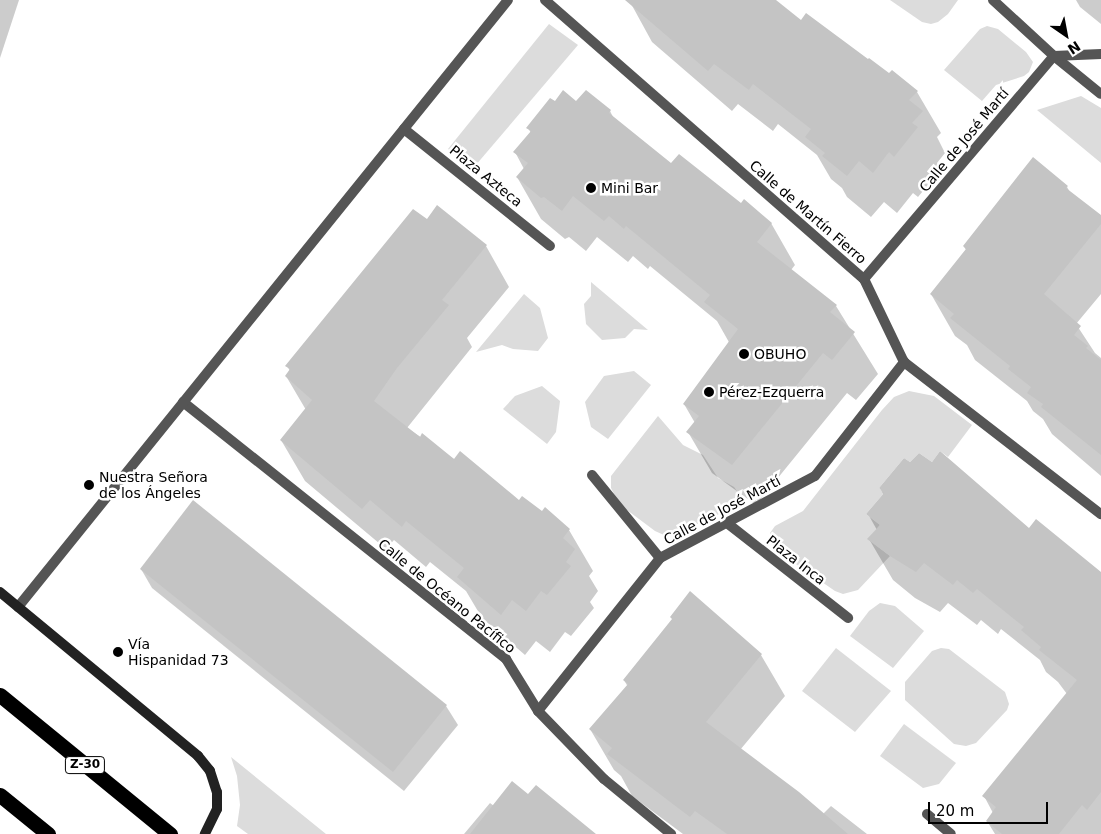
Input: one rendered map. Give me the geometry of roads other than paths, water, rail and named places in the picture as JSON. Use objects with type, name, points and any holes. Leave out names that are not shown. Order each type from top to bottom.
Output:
[{"type":"highway","name":"Z-30","points":[[0,695],[170,834]]},
{"type":"highway","points":[[0,795],[48,834]]},
{"type":"main road","points":[[0,592],[198,756],[210,771],[218,792],[217,809],[206,834]]},
{"type":"street","points":[[18,607],[508,0]]},
{"type":"street","name":"Calle de Martín Fierro","points":[[545,0],[864,279],[904,362],[1101,514]]},
{"type":"street","points":[[993,0],[1054,56],[1101,94]]},
{"type":"street","points":[[1054,56],[1101,54]]},
{"type":"street","name":"Calle de José Martí","points":[[864,279],[1054,56]]},
{"type":"street","name":"Plaza Azteca","points":[[404,129],[550,246]]},
{"type":"street","name":"Calle de José Martí","points":[[538,711],[660,558],[815,476],[904,362]]},
{"type":"street","name":"Calle de Océano Pacífico","points":[[183,402],[506,659],[538,711],[604,779],[671,834]]},
{"type":"street","points":[[592,475],[660,558]]},
{"type":"street","name":"Plaza Inca","points":[[727,523],[848,618]]},
{"type":"street","points":[[927,814],[951,834]]},
{"type":"place","name":"Mini Bar","points":[[591,188]]},
{"type":"place","name":"OBUHO","points":[[744,354]]},
{"type":"place","name":"Pérez-Ezquerra","points":[[709,392]]},
{"type":"place","name":"Nuestra Señora de los Ángeles","points":[[89,485]]},
{"type":"place","name":"Vía Hispanidad 73","points":[[118,652]]}]
